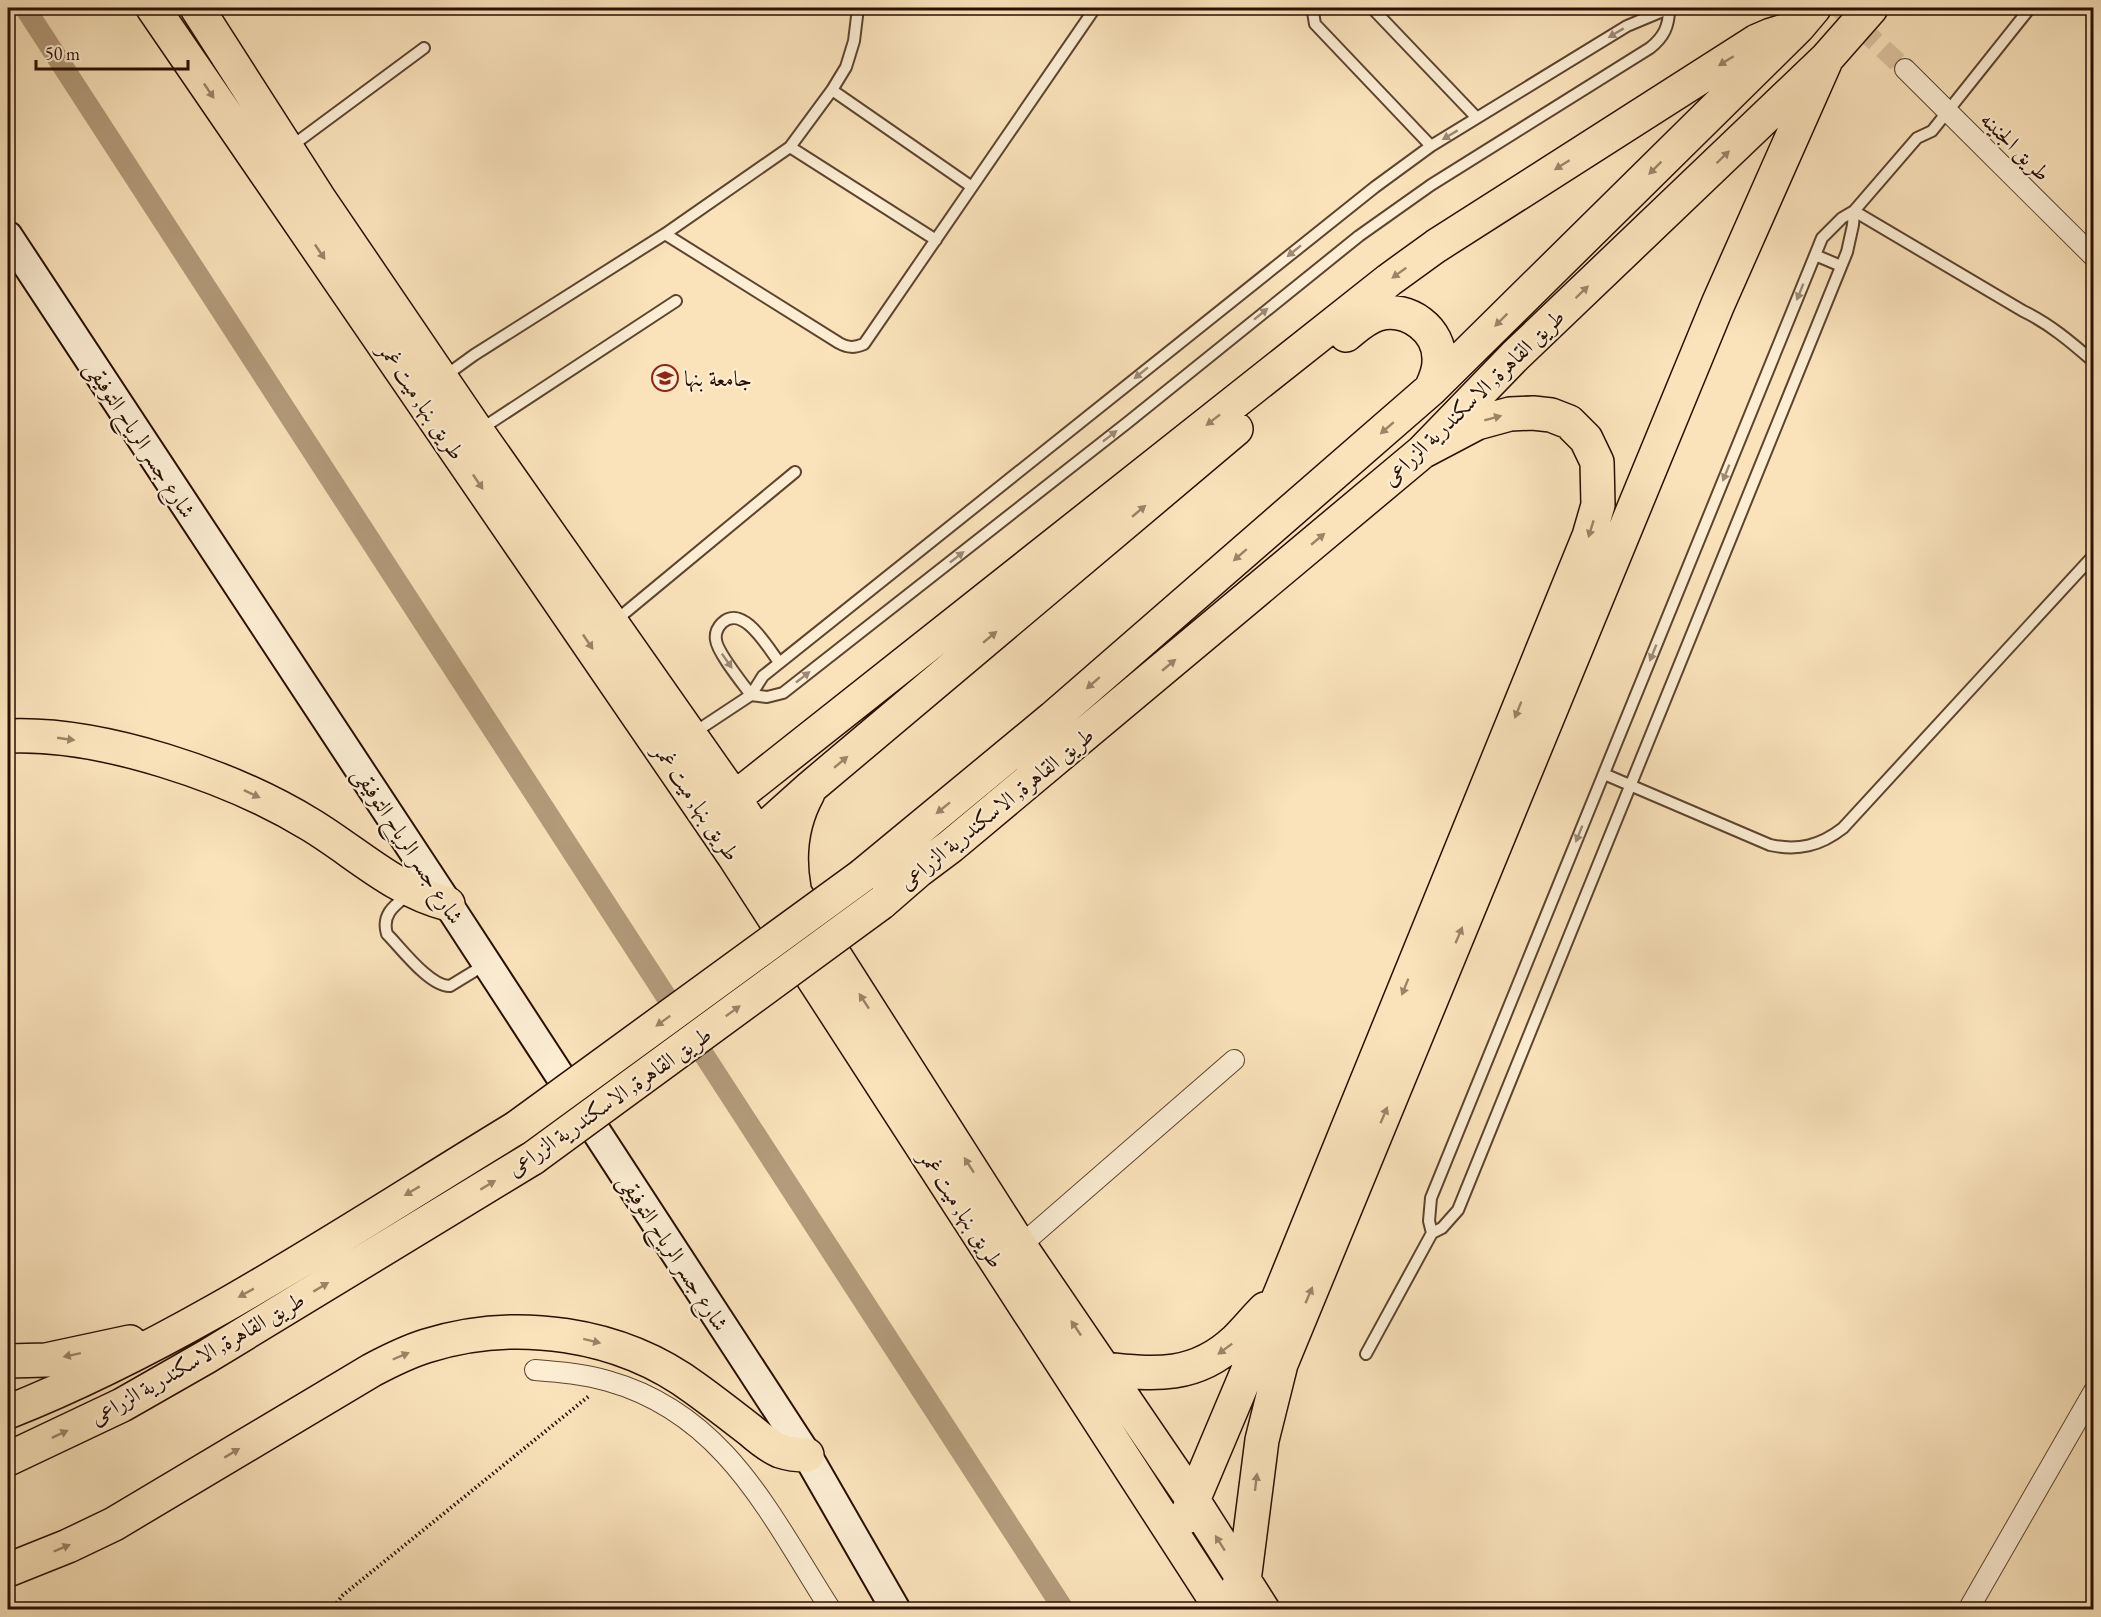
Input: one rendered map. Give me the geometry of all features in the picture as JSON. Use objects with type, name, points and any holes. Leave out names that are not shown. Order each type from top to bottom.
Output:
[{"type":"highway","name":"طريق بنها, ميت غمر","points":[[153,8],[677,744],[735,799],[1020,1246],[1193,1500],[1263,1610]]},
{"type":"highway","name":"طريق القاهرة, الاسكندرية الزراعى","points":[[8,1459],[122,1405],[206,1357],[533,1158],[881,903],[1422,453],[1515,356],[1827,58],[1871,8]]},
{"type":"highway","name":"طريق بنها, ميت غمر","points":[[205,11],[287,149],[477,431],[612,624],[677,744],[708,819],[1220,1606]]},
{"type":"highway","name":"طريق القاهرة, الاسكندرية الزراعى","points":[[8,1412],[100,1371],[250,1290],[516,1128],[863,875],[1053,718],[1431,389],[1806,17]]},
{"type":"highway","points":[[708,819],[1389,280],[1485,213],[1757,41],[1806,17]]},
{"type":"highway","points":[[1220,1606],[1244,1581],[1262,1440],[1281,1364],[1718,304],[1827,58]]},
{"type":"highway","points":[[734,856],[811,787],[1363,321],[1391,312],[1406,315],[1425,327],[1437,346],[1440,360],[1438,376],[1431,389]]},
{"type":"highway","points":[[1177,1540],[1281,1292],[1589,536],[1598,505],[1598,462],[1586,439],[1569,422],[1551,416],[1533,413],[1510,414],[1477,423],[1422,453]]},
{"type":"highway","points":[[8,735],[46,736],[117,748],[198,772],[238,787],[307,822],[340,843],[388,879],[421,884],[448,904]]},
{"type":"highway","points":[[795,893],[790,849],[797,817],[811,787]]},
{"type":"highway","points":[[1104,1369],[1148,1374],[1172,1372],[1195,1366],[1236,1341],[1281,1292]]},
{"type":"highway","points":[[8,1570],[68,1546],[114,1524],[372,1370],[398,1357],[426,1346],[483,1334],[543,1333],[572,1336],[623,1350],[671,1372],[771,1446],[794,1455],[807,1455]]},
{"type":"highway","points":[[8,1360],[46,1360],[170,1334]]},
{"type":"main road","name":"شارع جسر الرياح التوفيقى","points":[[8,236],[421,884]]},
{"type":"main road","name":"شارع جسر الرياح التوفيقى","points":[[448,904],[807,1455],[896,1610]]},
{"type":"street","name":"طريق الجنينه","points":[[1905,69],[2094,257]]},
{"type":"street","points":[[1020,1246],[1234,1060]]},
{"type":"street","points":[[535,1370],[572,1373],[607,1381],[641,1393],[672,1409],[711,1438],[743,1472],[831,1610]]},
{"type":"street","points":[[1968,1610],[2094,1391]]},
{"type":"lane","points":[[442,379],[474,355],[664,234],[790,147],[846,67],[852,50],[858,8]]},
{"type":"lane","points":[[664,234],[847,347],[864,344],[1095,8]]},
{"type":"lane","points":[[1316,8],[1313,12],[1315,24],[1431,146]]},
{"type":"lane","points":[[1372,8],[1477,118]]},
{"type":"lane","points":[[677,744],[751,695],[758,681],[779,662],[1375,186],[1431,146],[1627,26],[1670,8],[1666,31],[1650,48],[1468,161],[1385,216],[1127,423],[783,693],[767,697],[751,695],[716,642],[716,631],[722,623],[731,618],[741,619],[750,625],[779,662]]},
{"type":"lane","points":[[1432,1233],[1429,1221],[1431,1198],[1822,238],[1831,228],[1854,211],[1917,138],[1932,131],[2031,8]]},
{"type":"lane","points":[[287,149],[424,48]]},
{"type":"lane","points":[[832,90],[972,187]]},
{"type":"lane","points":[[790,147],[936,240]]},
{"type":"lane","points":[[1366,1354],[1432,1233],[1443,1228],[1458,1210],[1841,266],[1851,239],[1854,211]]},
{"type":"lane","points":[[1854,211],[2023,311],[2039,318],[2094,362]]},
{"type":"lane","points":[[1815,255],[1841,266]]},
{"type":"lane","points":[[477,431],[676,301]]},
{"type":"lane","points":[[612,624],[795,472]]},
{"type":"lane","points":[[1604,774],[1770,845],[1797,848],[1822,842],[1843,828],[2094,555]]},
{"type":"lane","points":[[421,884],[388,913],[385,929],[387,934],[434,982],[444,987],[455,984],[487,964]]},
{"type":"path","points":[[331,1610],[343,1595],[607,1381]]},
{"type":"waterway","points":[[25,8],[1064,1610]]},
{"type":"tunnel","points":[[1839,8],[1905,69]]},
{"type":"place","name":"جامعة بنها","points":[[665,378]]}]
